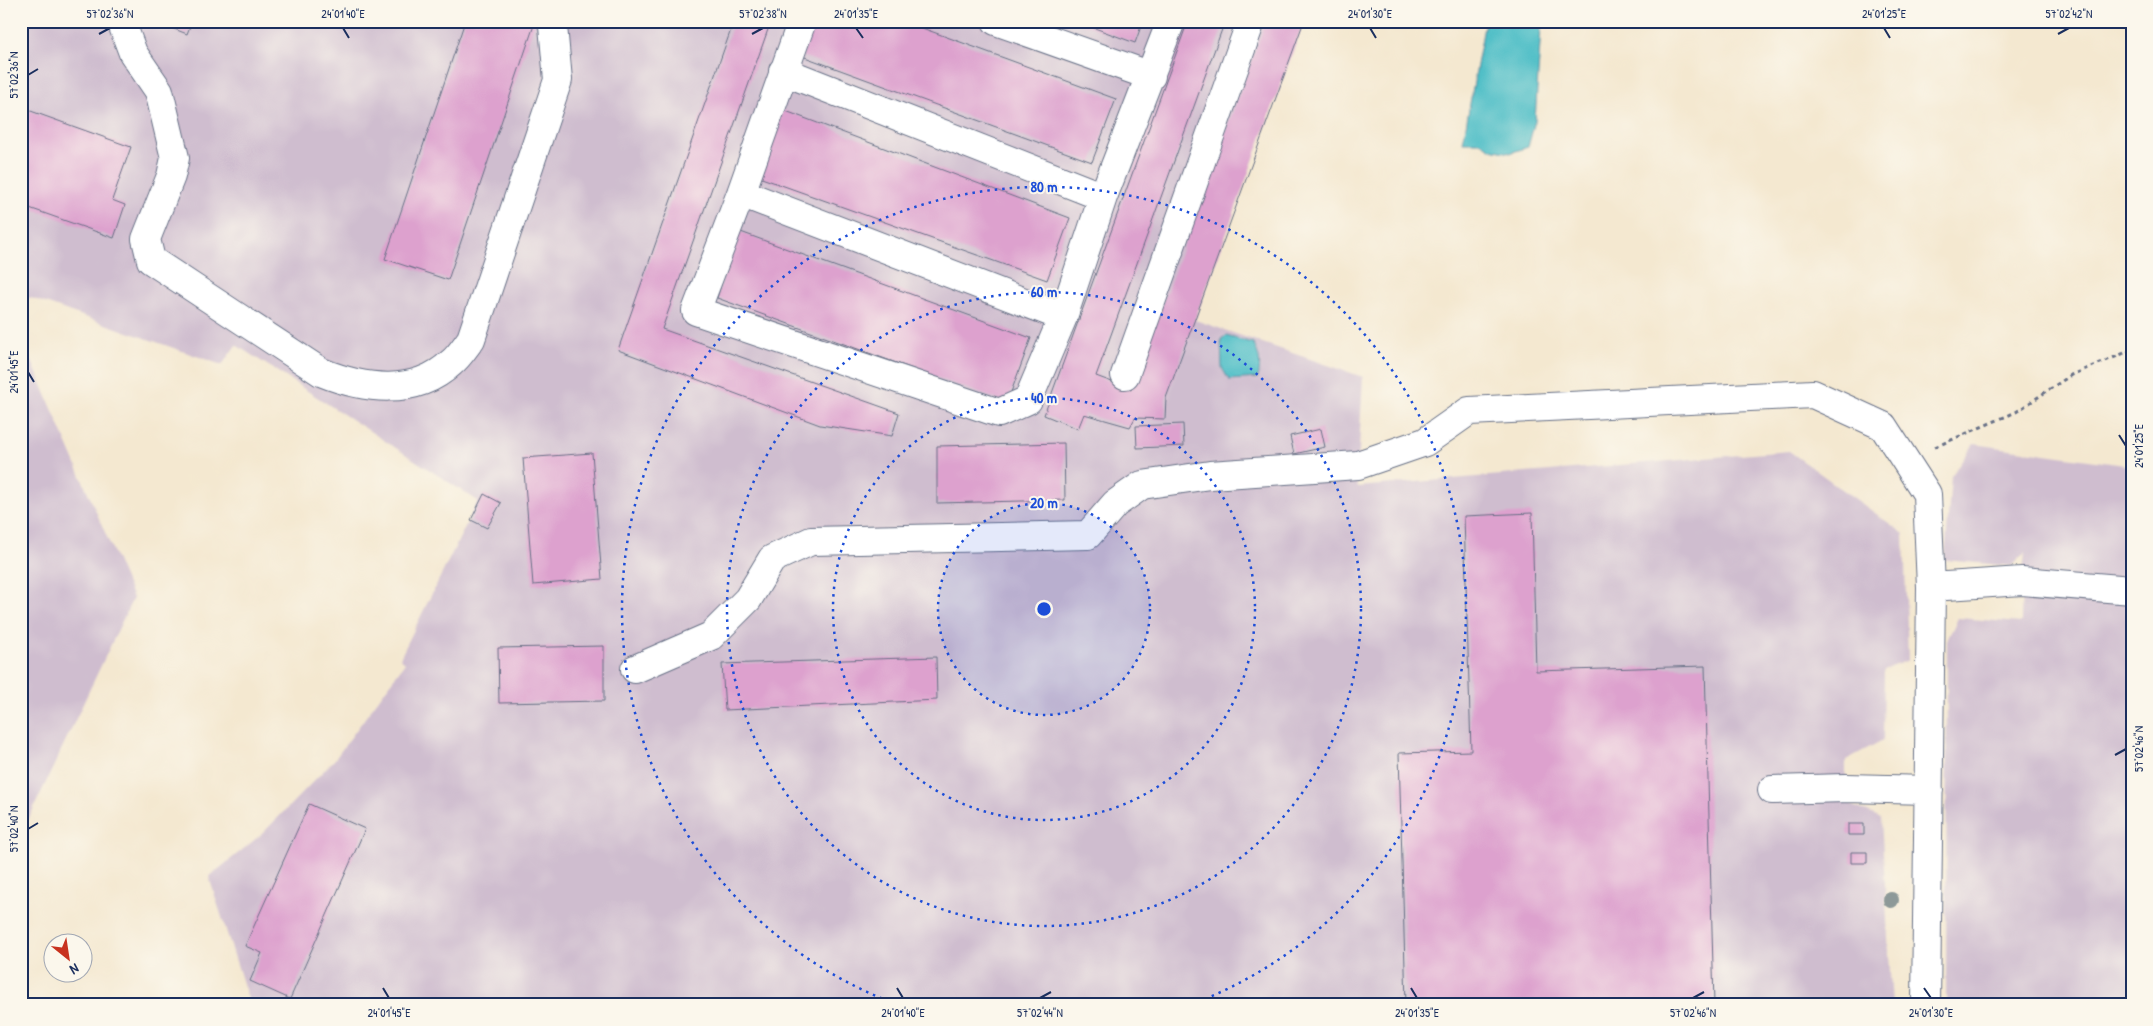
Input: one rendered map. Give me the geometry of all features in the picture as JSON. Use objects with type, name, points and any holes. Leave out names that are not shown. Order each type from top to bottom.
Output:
[{"type":"lane","points":[[122,21],[133,53],[159,91],[176,158],[171,176],[146,239],[151,260],[321,372],[344,381],[363,385],[398,387],[423,381],[451,364],[471,339],[558,80],[554,26],[551,21]]},
{"type":"lane","points":[[802,21],[741,193],[696,311],[998,414],[1028,400],[1062,318],[1104,197],[1171,21]]},
{"type":"lane","points":[[996,21],[1151,76]]},
{"type":"lane","points":[[1125,374],[1251,21]]},
{"type":"lane","points":[[783,72],[1104,197]]},
{"type":"lane","points":[[741,193],[1062,318]]},
{"type":"lane","points":[[635,669],[711,636],[748,599],[772,559],[811,542],[1088,535],[1115,504],[1142,485],[1210,475],[1358,465],[1425,442],[1469,411],[1813,394],[1882,426],[1927,494],[1931,588],[1926,1005]]},
{"type":"lane","points":[[1931,588],[2022,581],[2132,590]]},
{"type":"lane","points":[[1772,790],[1846,788],[1929,790]]},
{"type":"path","points":[[1904,460],[2016,412],[2072,375],[2132,350]]},
{"type":"shaded area","points":[[21,21],[1304,21],[1195,320],[1363,377],[1357,487],[1789,451],[1904,534],[1908,660],[1884,670],[1883,740],[1846,760],[1846,788],[1849,804],[1881,818],[1892,1005],[250,1005],[209,877],[263,833],[335,759],[405,663],[400,658],[478,501],[236,345],[222,365],[31,298],[21,298]]},
{"type":"shaded area","points":[[21,336],[133,598],[21,835]]},
{"type":"shaded area","points":[[1974,444],[2132,466],[2132,1005],[1946,1005],[1947,640],[1958,618],[2021,623],[2025,553],[2011,566],[1945,560],[1951,476]]},
{"type":"water","points":[[1485,21],[1537,21],[1541,28],[1535,121],[1528,147],[1510,153],[1491,149],[1480,142],[1463,142]]},
{"type":"water","points":[[1226,336],[1253,343],[1259,360],[1258,378],[1229,380],[1222,368],[1221,339]]},
{"type":"building","points":[[154,21],[192,21],[187,34]]},
{"type":"building","points":[[465,21],[535,22],[448,280],[385,259]]},
{"type":"building","points":[[734,21],[771,21],[662,329],[899,413],[892,436],[820,425],[618,350]]},
{"type":"building","points":[[814,21],[903,21],[1116,99],[1092,162],[802,56]]},
{"type":"building","points":[[1076,21],[1143,21],[1135,43]]},
{"type":"building","points":[[1188,21],[1225,21],[1096,376],[1131,389],[1266,21],[1304,21],[1166,398],[1165,419],[1135,418],[1130,427],[1084,414],[1078,429],[1044,415]]},
{"type":"building","points":[[28,110],[131,147],[112,200],[125,205],[114,238],[21,205],[21,131]]},
{"type":"building","points":[[783,110],[1070,218],[1047,280],[756,176]]},
{"type":"building","points":[[738,231],[1031,338],[1007,403],[717,298]]},
{"type":"building","points":[[1183,424],[1184,446],[1137,448],[1136,426]]},
{"type":"building","points":[[1321,429],[1325,447],[1294,454],[1290,436]]},
{"type":"building","points":[[1064,443],[1065,500],[937,503],[937,446]]},
{"type":"building","points":[[592,453],[602,579],[533,585],[523,458]]},
{"type":"building","points":[[484,494],[501,503],[487,528],[471,520]]},
{"type":"building","points":[[1532,513],[1536,671],[1705,666],[1714,1005],[1406,1005],[1399,753],[1471,751],[1464,516]]},
{"type":"building","points":[[604,646],[604,701],[499,703],[498,648]]},
{"type":"building","points":[[936,657],[937,700],[725,710],[722,664]]},
{"type":"building","points":[[309,804],[365,829],[290,999],[250,981],[262,953],[245,946]]},
{"type":"building","points":[[1848,824],[1864,824],[1864,835],[1848,835]]},
{"type":"building","points":[[1851,852],[1867,852],[1867,863],[1851,863]]}]
